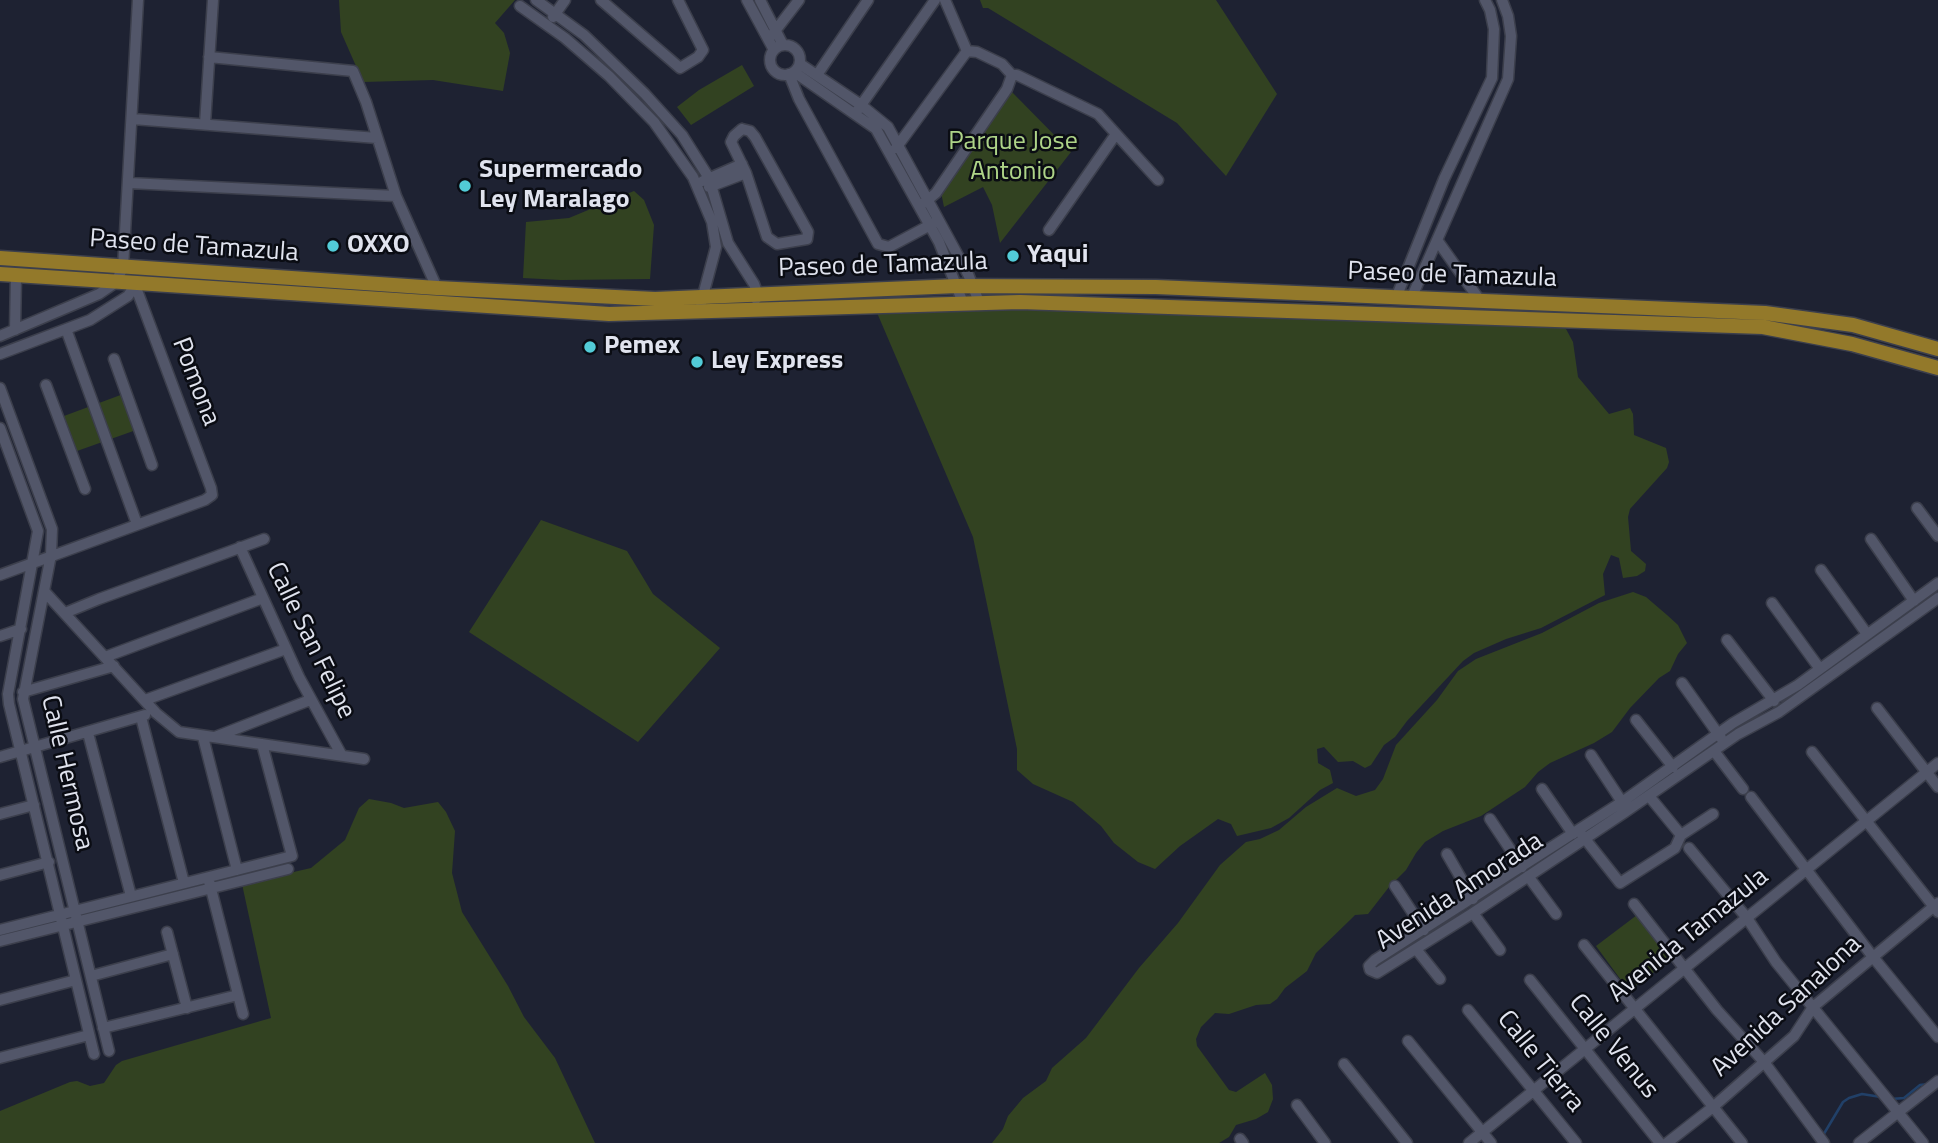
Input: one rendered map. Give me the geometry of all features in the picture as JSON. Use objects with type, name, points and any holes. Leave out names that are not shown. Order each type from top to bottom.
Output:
[{"type":"main road","name":"Paseo de Tamazula","points":[[0,258],[145,270],[617,298],[957,286],[1156,287],[1765,313],[1853,325],[1938,349]]},
{"type":"main road","name":"Paseo de Tamazula","points":[[0,274],[135,285],[624,315],[979,302],[1763,327],[1852,344],[1938,368]]},
{"type":"main road","points":[[393,285],[393,300]]},
{"type":"main road","points":[[570,313],[580,306],[617,298]]},
{"type":"street","points":[[0,336],[99,294],[115,283],[123,268],[138,0]]},
{"type":"street","points":[[205,124],[213,0]]},
{"type":"street","points":[[536,0],[552,7],[584,35],[663,114],[682,135],[711,182],[717,220],[716,247],[698,313]]},
{"type":"street","points":[[543,22],[552,7],[565,0]]},
{"type":"street","points":[[608,2],[680,68],[698,57],[703,50],[678,0]]},
{"type":"street","points":[[747,0],[775,41],[796,50],[794,70],[799,99],[878,244],[889,247],[934,223]]},
{"type":"street","points":[[760,0],[775,41]]},
{"type":"street","points":[[799,0],[775,41],[770,58],[772,67],[779,73],[794,70],[817,75],[858,109]]},
{"type":"street","points":[[817,75],[868,0]]},
{"type":"street","points":[[858,109],[935,0]]},
{"type":"street","points":[[945,0],[967,51]]},
{"type":"street","points":[[1396,298],[1426,220],[1492,78],[1494,29],[1485,0]]},
{"type":"street","points":[[1411,299],[1508,79],[1511,57],[1508,16],[1502,0]]},
{"type":"street","points":[[520,6],[584,53],[654,122],[671,143],[758,295],[750,310]]},
{"type":"street","points":[[895,149],[967,51]]},
{"type":"street","points":[[967,51],[977,52],[1002,64],[1012,75],[1098,114],[1157,180]]},
{"type":"street","points":[[209,57],[353,71],[396,196],[437,288]]},
{"type":"street","points":[[794,70],[858,109],[881,119],[934,223],[973,286],[979,302]]},
{"type":"street","points":[[924,203],[944,182],[1000,99],[1012,75]]},
{"type":"street","points":[[654,122],[662,121],[663,114]]},
{"type":"street","points":[[133,120],[377,138]]},
{"type":"street","points":[[1468,127],[1483,135]]},
{"type":"street","points":[[744,129],[755,137],[808,232],[807,239],[777,244],[767,237],[744,169],[731,142],[734,136],[744,129]]},
{"type":"street","points":[[1049,230],[1116,134]]},
{"type":"street","points":[[671,143],[674,138],[682,135]]},
{"type":"street","points":[[698,187],[744,169]]},
{"type":"street","points":[[129,183],[396,196]]},
{"type":"street","points":[[934,223],[963,303]]},
{"type":"street","points":[[1437,240],[1480,302]]},
{"type":"street","points":[[714,253],[731,251]]},
{"type":"street","points":[[0,354],[113,308],[128,296],[145,270]]},
{"type":"street","points":[[15,330],[16,275]]},
{"type":"street","name":"Pomona","points":[[135,285],[212,495],[205,500],[137,524]]},
{"type":"street","points":[[0,575],[137,524],[66,329]]},
{"type":"street","points":[[114,359],[152,465]]},
{"type":"street","points":[[46,384],[85,489]]},
{"type":"street","name":"Calle Hermosa","points":[[0,388],[50,521],[53,543],[23,692],[24,706],[109,1051]]},
{"type":"street","name":"Calle Hermosa","points":[[0,428],[38,531],[21,629],[4,700],[21,751],[94,1054]]},
{"type":"street","points":[[1917,508],[1938,536]]},
{"type":"street","points":[[65,613],[99,598],[264,539]]},
{"type":"street","points":[[1871,540],[1914,601]]},
{"type":"street","name":"Calle San Felipe","points":[[240,547],[310,700],[341,754]]},
{"type":"street","points":[[1821,570],[1867,634]]},
{"type":"street","name":"Avenida Amorada","points":[[1525,871],[1473,899],[1439,927],[1416,949],[1377,973],[1370,970],[1369,966],[1375,960],[1424,930],[1439,927],[1473,913],[1525,871],[1672,767],[1721,738],[1738,734],[1779,712],[1840,661],[1867,634],[1938,583]]},
{"type":"street","points":[[44,591],[156,713],[178,732],[364,759]]},
{"type":"street","points":[[105,657],[263,598]]},
{"type":"street","name":"Avenida Amorada","points":[[1578,834],[1648,796],[1714,751],[1732,723],[1774,701],[1820,669],[1840,661],[1938,598]]},
{"type":"street","points":[[1772,603],[1820,669]]},
{"type":"street","points":[[0,636],[21,629]]},
{"type":"street","points":[[1727,640],[1774,701]]},
{"type":"street","points":[[145,700],[286,649]]},
{"type":"street","points":[[23,692],[114,666]]},
{"type":"street","points":[[1682,683],[1721,738]]},
{"type":"street","points":[[208,737],[310,700]]},
{"type":"street","points":[[1877,708],[1938,787]]},
{"type":"street","points":[[0,757],[156,713]]},
{"type":"street","points":[[141,717],[184,883]]},
{"type":"street","points":[[1636,720],[1672,767]]},
{"type":"street","points":[[88,733],[131,896]]},
{"type":"street","points":[[208,737],[237,870]]},
{"type":"street","points":[[77,916],[131,896],[184,883],[209,882],[237,870],[292,856],[262,744]]},
{"type":"street","points":[[1714,751],[1938,1037]]},
{"type":"street","points":[[1812,752],[1937,907]]},
{"type":"street","points":[[1591,755],[1622,802]]},
{"type":"street","name":"Avenida Tamazula","points":[[1469,1143],[1938,763]]},
{"type":"street","points":[[1542,789],[1620,883],[1675,848],[1681,835],[1713,814]]},
{"type":"street","points":[[1648,796],[1681,835]]},
{"type":"street","points":[[0,814],[34,805]]},
{"type":"street","points":[[1490,819],[1556,914]]},
{"type":"street","points":[[1689,848],[1747,918],[1776,962],[1923,1143]]},
{"type":"street","points":[[1447,854],[1473,899]]},
{"type":"street","points":[[0,874],[49,862]]},
{"type":"street","points":[[0,930],[77,916],[209,882],[289,869]]},
{"type":"street","points":[[209,882],[243,1014]]},
{"type":"street","points":[[1395,886],[1424,930]]},
{"type":"street","points":[[1634,904],[1717,1010],[1764,1062],[1824,1143]]},
{"type":"street","name":"Avenida Sanalona","points":[[1667,1143],[1713,1107],[1794,1036],[1813,1007],[1937,907]]},
{"type":"street","points":[[1473,913],[1500,950]]},
{"type":"street","points":[[0,941],[62,919]]},
{"type":"street","points":[[167,932],[187,1008]]},
{"type":"street","points":[[1584,944],[1742,1143]]},
{"type":"street","points":[[1416,949],[1440,979]]},
{"type":"street","points":[[91,976],[173,954]]},
{"type":"street","points":[[0,1000],[76,979]]},
{"type":"street","name":"Calle Venus","points":[[1530,980],[1660,1143]]},
{"type":"street","points":[[103,1028],[238,995]]},
{"type":"street","name":"Calle Tierra","points":[[1468,1010],[1576,1143]]},
{"type":"street","points":[[0,1058],[89,1035]]},
{"type":"street","points":[[1408,1041],[1491,1143]]},
{"type":"street","points":[[1344,1064],[1407,1143]]},
{"type":"street","points":[[1859,1143],[1938,1081]]},
{"type":"street","points":[[1297,1105],[1325,1143]]},
{"type":"green space","points":[[339,0],[515,0],[495,23],[504,33],[510,53],[503,91],[433,80],[363,82],[341,32]]},
{"type":"green space","points":[[980,0],[1216,0],[1277,94],[1226,176],[1177,123],[988,8],[983,8]]},
{"type":"green space","points":[[742,65],[754,86],[691,125],[677,107],[699,90]]},
{"type":"green space","name":"Parque Jose Antonio","points":[[1008,88],[1071,152],[1000,243],[992,205],[983,187],[944,207],[941,192]]},
{"type":"green space","points":[[634,191],[644,200],[654,225],[650,279],[523,278],[526,222],[569,218]]},
{"type":"green space","points":[[981,304],[1377,321],[1556,325],[1566,329],[1573,342],[1578,377],[1609,414],[1630,408],[1634,435],[1666,448],[1669,462],[1667,468],[1630,509],[1628,517],[1631,551],[1646,564],[1645,571],[1637,576],[1623,578],[1619,558],[1611,555],[1603,574],[1605,595],[1541,628],[1474,653],[1463,661],[1395,737],[1384,745],[1371,765],[1365,768],[1353,761],[1338,762],[1324,747],[1317,749],[1318,763],[1330,770],[1333,783],[1320,790],[1289,818],[1271,828],[1237,836],[1231,824],[1218,819],[1180,846],[1155,869],[1138,862],[1114,843],[1101,826],[1073,802],[1033,784],[1017,770],[1017,749],[973,537],[875,308]]},
{"type":"green space","points":[[126,393],[139,429],[77,451],[64,416]]},
{"type":"green space","points":[[541,520],[627,551],[653,594],[720,648],[638,742],[469,632]]},
{"type":"green space","points":[[1633,592],[1646,597],[1678,625],[1687,643],[1670,671],[1659,678],[1630,708],[1612,732],[1550,763],[1525,787],[1481,816],[1443,831],[1425,842],[1406,870],[1368,914],[1355,915],[1316,953],[1307,971],[1285,988],[1277,999],[1270,1004],[1256,1005],[1229,1014],[1215,1013],[1201,1027],[1196,1039],[1197,1046],[1229,1090],[1236,1092],[1265,1073],[1272,1085],[1273,1099],[1268,1112],[1236,1125],[1229,1137],[1219,1143],[992,1143],[1003,1129],[1008,1116],[1023,1098],[1046,1081],[1052,1068],[1086,1038],[1139,968],[1178,923],[1220,865],[1246,842],[1279,830],[1306,807],[1337,788],[1356,796],[1375,790],[1383,779],[1396,745],[1437,700],[1458,671],[1476,659],[1542,633],[1599,603]]},
{"type":"green space","points":[[369,799],[404,808],[438,802],[446,812],[455,831],[452,873],[462,912],[524,1017],[555,1058],[595,1143],[0,1143],[0,1111],[70,1082],[77,1081],[90,1086],[104,1083],[116,1065],[122,1061],[271,1018],[242,884],[311,868],[345,840],[359,808]]},
{"type":"green space","points":[[1641,912],[1674,957],[1629,991],[1596,946]]},
{"type":"waterway","points":[[1891,1099],[1904,1098],[1920,1085],[1929,1084]]},
{"type":"waterway","points":[[1822,1137],[1843,1102],[1862,1094],[1881,1097]]},
{"type":"place","name":"Supermercado Ley Maralago","points":[[465,186]]},
{"type":"place","name":"OXXO","points":[[333,246]]},
{"type":"place","name":"Yaqui","points":[[1013,256]]},
{"type":"place","name":"Pemex","points":[[590,347]]},
{"type":"place","name":"Ley Express","points":[[697,362]]}]
